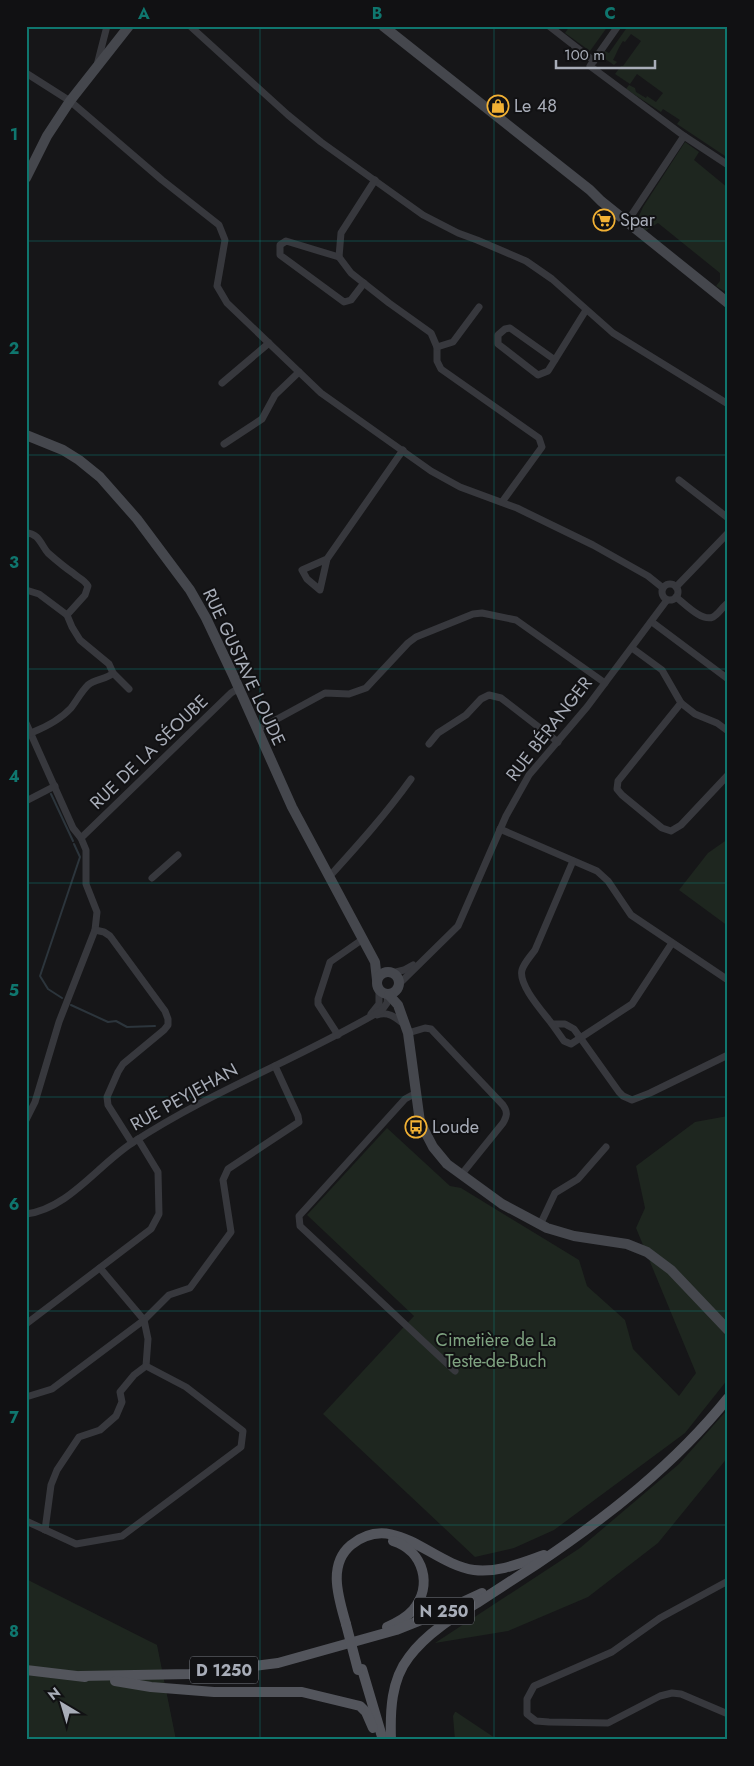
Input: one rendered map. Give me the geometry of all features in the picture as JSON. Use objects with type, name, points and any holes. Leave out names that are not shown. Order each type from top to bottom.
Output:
[{"type":"main road","name":"N 250","points":[[363,1639],[396,1630],[441,1612],[521,1574],[559,1549],[597,1522],[666,1464],[728,1398]]},
{"type":"main road","points":[[373,1728],[360,1669],[337,1586],[339,1564],[348,1548],[362,1538],[375,1533],[396,1535],[419,1545],[444,1560],[460,1567],[474,1570],[499,1570],[559,1549]]},
{"type":"main road","points":[[348,1624],[342,1574],[346,1562],[352,1553],[362,1545],[372,1541],[392,1540],[406,1546],[417,1558],[423,1569],[424,1588],[420,1599],[402,1620],[363,1639]]},
{"type":"main road","points":[[391,1740],[390,1717],[393,1693],[409,1657],[425,1639],[447,1621],[521,1574]]},
{"type":"main road","name":"D 1250","points":[[26,1670],[80,1676],[190,1674],[278,1663],[363,1639]]},
{"type":"main road","points":[[360,1669],[383,1740]]},
{"type":"main road","points":[[80,1676],[151,1687],[214,1692],[302,1692],[360,1706],[366,1712],[377,1740]]},
{"type":"street","points":[[95,69],[107,26]]},
{"type":"street","points":[[26,178],[46,136],[70,101],[129,26]]},
{"type":"street","points":[[190,26],[288,115],[321,142],[423,215],[458,233],[526,261],[552,279],[613,333],[728,404]]},
{"type":"street","points":[[383,26],[590,190],[600,201],[728,303]]},
{"type":"street","points":[[549,26],[594,61]]},
{"type":"street","points":[[618,26],[590,66],[684,136],[728,165]]},
{"type":"street","points":[[26,73],[70,101],[162,180],[219,225],[225,240],[217,286],[227,303],[321,393],[431,471],[450,482],[502,502],[593,545],[648,576],[663,588]]},
{"type":"street","points":[[627,222],[684,136]]},
{"type":"street","points":[[375,180],[341,233],[340,257],[351,273],[431,333],[438,347],[437,361],[440,369],[539,438],[542,447],[502,502]]},
{"type":"street","points":[[340,257],[286,241],[280,246],[280,255],[344,302],[351,300],[364,283]]},
{"type":"street","points":[[438,347],[453,342],[479,307]]},
{"type":"street","points":[[555,360],[510,328],[505,329],[498,335],[498,344],[538,375],[548,371],[555,360],[586,310]]},
{"type":"street","points":[[222,384],[236,369],[246,364],[269,343]]},
{"type":"street","points":[[224,444],[262,419],[275,395],[299,372]]},
{"type":"street","name":"RUE GUSTAVE LOUDE","points":[[26,435],[58,448],[79,460],[100,478],[132,513],[162,551],[200,606],[292,807],[375,962],[383,990]]},
{"type":"street","points":[[327,559],[402,450]]},
{"type":"street","points":[[679,480],[728,518]]},
{"type":"street","points":[[26,533],[38,537],[42,546],[60,564],[83,580],[88,586],[85,595],[66,615]]},
{"type":"street","points":[[676,587],[728,533]]},
{"type":"street","points":[[663,588],[669,584],[676,587]]},
{"type":"street","points":[[663,588],[663,595],[667,600],[673,600],[678,591],[676,587]]},
{"type":"street","points":[[26,590],[39,594],[66,615],[80,640],[109,664],[113,673],[129,690]]},
{"type":"street","points":[[676,597],[702,616],[708,618],[716,616],[728,604]]},
{"type":"street","name":"RUE BÉRANGER","points":[[399,984],[458,926],[500,829],[522,787],[587,707],[667,600]]},
{"type":"street","points":[[257,730],[325,693],[349,694],[366,688],[408,643],[416,637],[473,614],[482,613],[516,620],[605,683]]},
{"type":"street","points":[[652,622],[728,679]]},
{"type":"street","points":[[632,648],[662,670],[681,704],[695,714],[718,723],[728,731]]},
{"type":"street","points":[[31,733],[54,722],[73,706],[88,685],[97,679],[109,677],[113,673]]},
{"type":"street","name":"RUE DE LA SÉOUBE","points":[[81,838],[231,693],[239,688]]},
{"type":"street","points":[[429,744],[438,733],[466,715],[481,699],[489,695],[501,698],[558,742]]},
{"type":"street","points":[[681,704],[618,781],[616,789],[662,828],[671,831],[681,825],[728,775]]},
{"type":"street","points":[[26,722],[72,826],[81,838],[86,850],[86,884],[98,912],[95,930],[59,1022],[35,1102],[26,1120]]},
{"type":"street","points":[[329,877],[361,842],[411,779]]},
{"type":"street","points":[[26,801],[54,786]]},
{"type":"street","points":[[500,829],[597,871],[602,875],[631,915],[728,980]]},
{"type":"street","points":[[152,878],[178,855]]},
{"type":"street","points":[[573,861],[535,950],[525,962],[521,975],[523,983],[529,992],[567,1043],[571,1044],[581,1039],[632,1004],[672,943]]},
{"type":"street","points":[[26,1324],[151,1229],[159,1214],[158,1172],[108,1105],[108,1097],[121,1068],[164,1030],[168,1025],[168,1019],[165,1011],[110,936],[95,930]]},
{"type":"street","points":[[338,1035],[318,1004],[318,999],[330,962],[363,939]]},
{"type":"street","name":"RUE BÉRANGER","points":[[390,973],[404,970],[423,960]]},
{"type":"street","name":"RUE GUSTAVE LOUDE","points":[[375,962],[390,973]]},
{"type":"street","points":[[398,1005],[383,990],[382,974],[390,973],[398,978],[398,1005],[407,1030],[418,1115],[424,1132],[440,1156],[461,1175],[507,1207],[540,1225],[570,1236],[622,1243],[647,1252],[671,1270],[728,1330]]},
{"type":"street","points":[[383,990],[396,992],[399,984]]},
{"type":"street","name":"RUE PEYJEHAN","points":[[365,1019],[378,1006],[383,990]]},
{"type":"street","name":"RUE PEYJEHAN","points":[[26,1214],[46,1209],[61,1201],[135,1141],[185,1110],[338,1035],[365,1019],[385,1013],[396,1018],[407,1030]]},
{"type":"street","points":[[552,1024],[570,1026],[619,1092],[632,1100],[728,1055]]},
{"type":"street","points":[[407,1030],[432,1029],[505,1108],[507,1115],[503,1123],[461,1175]]},
{"type":"street","points":[[26,1397],[52,1389],[144,1320],[169,1295],[190,1288],[232,1232],[222,1180],[228,1169],[299,1122],[275,1066]]},
{"type":"street","points":[[416,1093],[405,1099],[299,1216],[300,1226],[455,1371]]},
{"type":"street","points":[[540,1225],[555,1193],[578,1179],[606,1147]]},
{"type":"street","points":[[45,1530],[51,1484],[57,1470],[79,1437],[100,1430],[116,1416],[122,1402],[120,1392],[134,1375],[146,1366],[148,1339],[144,1320],[100,1268]]},
{"type":"street","points":[[26,1521],[76,1544],[122,1536],[241,1447],[244,1432],[186,1387],[146,1366]]},
{"type":"street","points":[[728,1581],[660,1618],[612,1652],[534,1686],[527,1699],[527,1714],[536,1721],[608,1722],[660,1696],[672,1693],[681,1694],[728,1714]]},
{"type":"green space","points":[[570,26],[608,26],[590,51],[565,33]]},
{"type":"green space","points":[[628,26],[728,26],[728,158],[677,124],[680,120],[663,109],[661,112],[626,89],[629,85],[635,88],[636,92],[656,102],[663,93],[637,74],[630,84],[615,74],[641,41],[631,34],[625,42],[623,41],[613,60],[617,62],[614,65],[601,56],[605,51],[609,53]]},
{"type":"green space","points":[[685,142],[699,152],[694,160],[728,188],[728,287],[724,291],[716,286],[720,281],[720,273],[658,223],[645,231],[635,225],[643,207]]},
{"type":"green space","points":[[728,839],[728,926],[679,890],[708,853]]},
{"type":"green space","name":"Cimetière de La Teste-de-Buch","points":[[728,1116],[728,1379],[685,1433],[554,1530],[514,1548],[475,1557],[323,1414],[414,1316],[307,1215],[387,1128],[450,1186],[461,1188],[579,1260],[587,1286],[625,1320],[633,1349],[679,1396],[696,1373],[636,1228],[645,1208],[636,1166],[695,1122]]},
{"type":"green space","points":[[728,1409],[728,1457],[658,1543],[588,1597],[508,1631],[435,1643],[580,1548],[679,1464]]},
{"type":"green space","points":[[26,1579],[157,1645],[176,1740],[26,1740]]},
{"type":"green space","points":[[455,1712],[498,1740],[455,1740],[453,1716]]},
{"type":"waterway","points":[[51,794],[73,841]]},
{"type":"waterway","points":[[62,998],[48,989],[40,976],[80,857],[74,844]]},
{"type":"waterway","points":[[71,1005],[108,1022],[116,1021],[127,1027],[155,1026]]},
{"type":"place","name":"Le 48","points":[[498,106]]},
{"type":"place","name":"Spar","points":[[604,220]]},
{"type":"place","name":"Loude","points":[[416,1127]]}]
